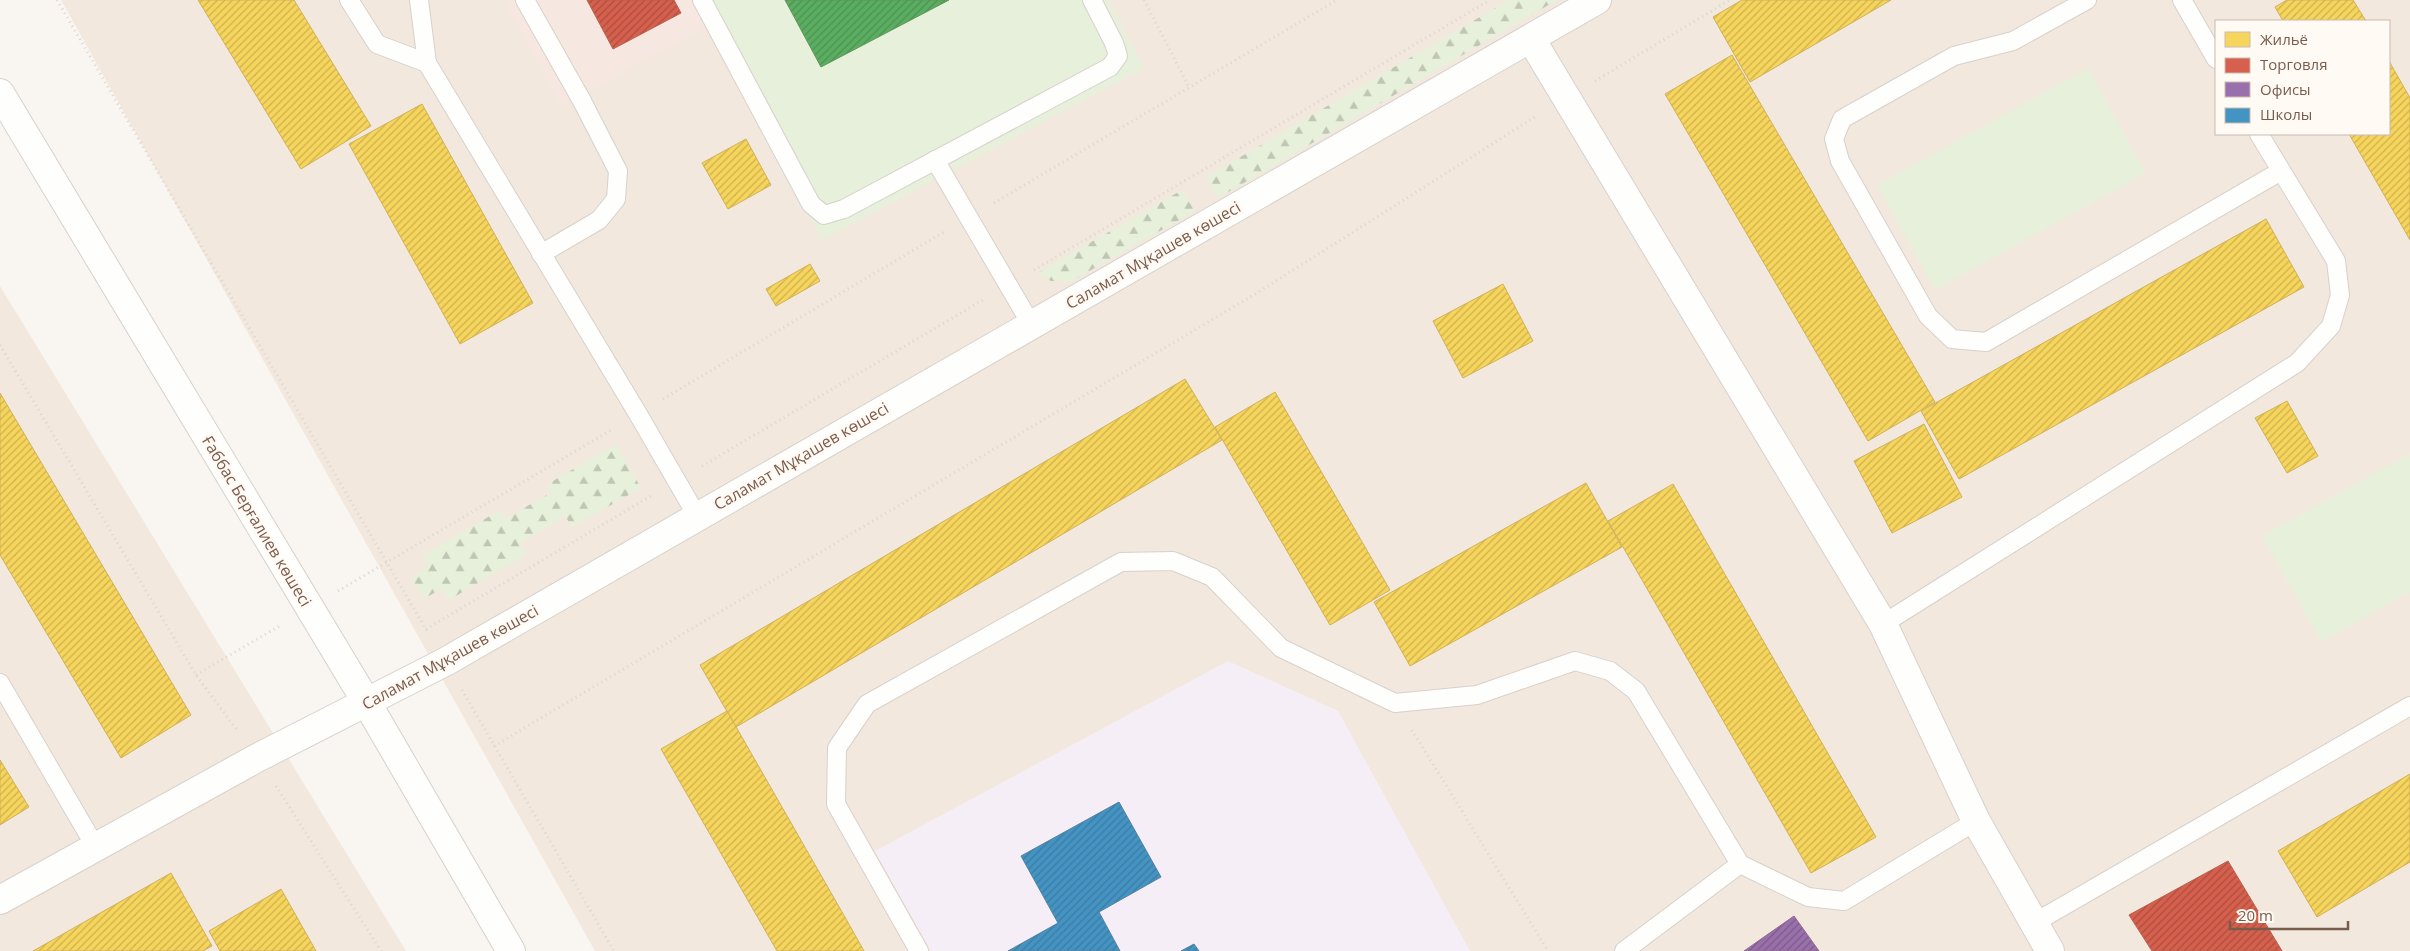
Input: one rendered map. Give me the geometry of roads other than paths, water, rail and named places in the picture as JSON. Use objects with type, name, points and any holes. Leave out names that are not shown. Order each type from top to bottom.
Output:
[{"type":"street","name":"Саламат Мұқашев көшесі","points":[[0,900],[95,846],[258,758],[445,662],[696,516],[1597,0]]},
{"type":"street","points":[[1531,39],[1568,97],[1883,624],[1976,821],[2050,951]]},
{"type":"street","name":"Ғаббас Берғалиев көшесі","points":[[0,92],[367,703],[511,951]]},
{"type":"lane","points":[[349,0],[377,44],[427,63]]},
{"type":"lane","points":[[419,0],[427,63],[638,414],[696,516]]},
{"type":"lane","points":[[525,0],[582,101],[618,171],[616,199],[599,220],[541,254]]},
{"type":"lane","points":[[702,0],[811,204],[824,214],[844,209],[1110,67],[1118,56],[1114,42],[1092,0]]},
{"type":"lane","points":[[2087,0],[2012,41],[1954,56],[1842,119],[1834,139],[1840,161],[1928,316],[1952,339],[1986,342],[2280,171]]},
{"type":"lane","points":[[2182,0],[2215,57]]},
{"type":"lane","points":[[1883,624],[2297,363],[2331,326],[2340,295],[2336,261],[2260,135]]},
{"type":"lane","points":[[935,160],[1031,324]]},
{"type":"lane","points":[[919,951],[836,804],[836,748],[868,704],[1121,562],[1173,561],[1212,577],[1281,648],[1395,703],[1477,695],[1576,661],[1610,671],[1636,691],[1740,864],[1808,897],[1844,901],[1976,821]]},
{"type":"lane","points":[[1,688],[95,846]]},
{"type":"lane","points":[[2034,923],[2410,706]]},
{"type":"lane","points":[[1624,951],[1740,864]]}]
